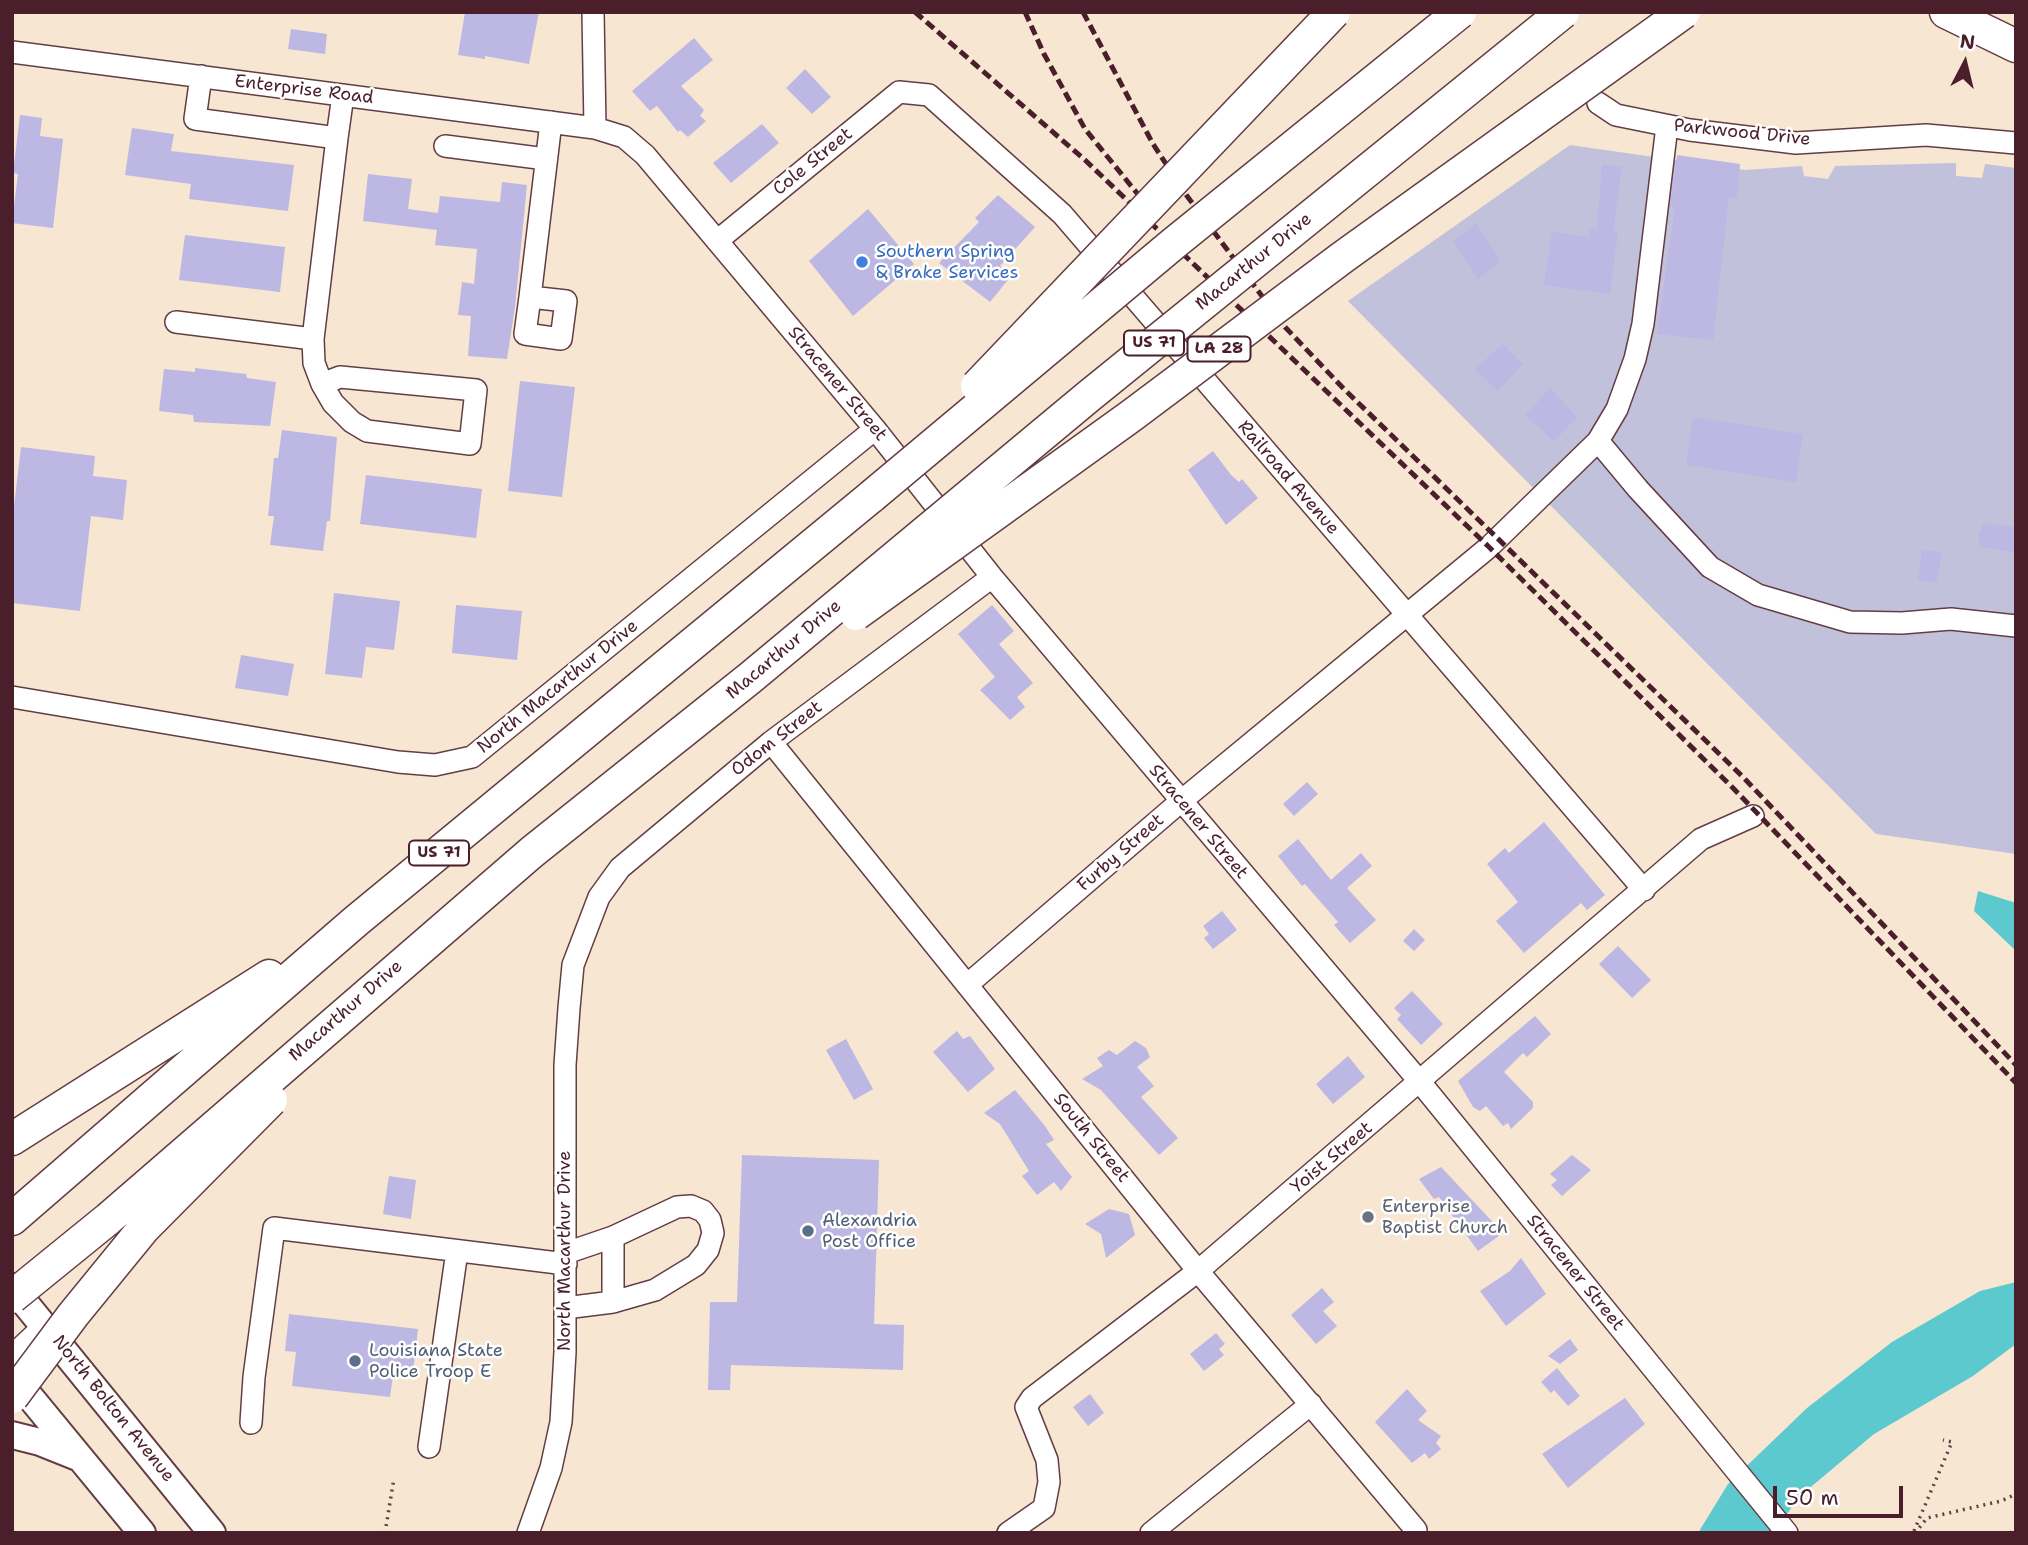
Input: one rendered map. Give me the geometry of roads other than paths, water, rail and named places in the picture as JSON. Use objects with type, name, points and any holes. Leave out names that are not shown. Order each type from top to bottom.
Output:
[{"type":"highway","points":[[872,496],[1334,12]]},
{"type":"highway","name":"US 71","points":[[12,1219],[356,921],[872,496],[1172,244],[1460,12]]},
{"type":"highway","name":"Macarthur Drive","points":[[12,1297],[108,1219],[422,944],[750,678],[1099,387],[1563,12]]},
{"type":"highway","name":"LA 28","points":[[750,678],[858,613],[945,551],[1343,257],[1684,12]]},
{"type":"highway","points":[[1946,12],[2016,46]]},
{"type":"highway","points":[[12,1139],[356,921]]},
{"type":"highway","points":[[12,1396],[144,1228],[224,1150],[422,944]]},
{"type":"main road","name":"North Bolton Avenue","points":[[12,1287],[212,1533]]},
{"type":"main road","points":[[12,1374],[142,1533]]},
{"type":"main road","points":[[12,1435],[40,1442],[84,1460]]},
{"type":"street","points":[[593,12],[595,128]]},
{"type":"street","name":"Enterprise Road","points":[[12,52],[595,128]]},
{"type":"street","points":[[201,76],[195,119],[337,138]]},
{"type":"street","name":"Cole Street","points":[[717,241],[899,92],[911,92]]},
{"type":"street","name":"Railroad Avenue","points":[[911,92],[929,95],[1062,214],[1404,615],[1644,890]]},
{"type":"street","points":[[322,384],[340,377],[476,390],[470,444],[367,431],[352,422],[332,403],[322,384],[313,363],[313,339],[343,95]]},
{"type":"street","name":"Parkwood Drive","points":[[1598,103],[1616,115],[1667,126],[1796,143],[1926,135],[2016,143]]},
{"type":"street","points":[[530,297],[551,122]]},
{"type":"street","name":"Furby Street","points":[[967,985],[1180,802],[1489,547],[1598,441],[1617,409],[1635,359],[1643,324],[1667,126]]},
{"type":"street","name":"Stracener Street","points":[[595,128],[624,137],[645,155],[875,429],[992,576],[1180,802],[1420,1083],[1787,1533]]},
{"type":"street","points":[[445,146],[546,159]]},
{"type":"street","points":[[176,322],[313,339]]},
{"type":"street","name":"North Macarthur Drive","points":[[12,698],[398,762],[435,765],[472,757],[875,429]]},
{"type":"street","points":[[1598,441],[1710,567],[1758,595],[1850,622],[1902,624],[1951,619],[2016,626]]},
{"type":"street","name":"Odom Street","points":[[587,925],[599,897],[620,868],[771,742],[992,576]]},
{"type":"street","name":"South Street","points":[[771,742],[1198,1271],[1416,1530]]},
{"type":"street","name":"Yoist Street","points":[[1008,1533],[1044,1508],[1049,1482],[1047,1460],[1026,1407],[1032,1398],[1198,1271],[1701,839],[1753,816]]},
{"type":"street","name":"North Macarthur Drive","points":[[528,1533],[551,1468],[561,1422],[566,1258],[565,1065],[573,965],[587,925]]},
{"type":"street","points":[[251,1423],[254,1377],[274,1228],[457,1251],[566,1258],[677,1208],[691,1206],[703,1211],[710,1220],[713,1233],[708,1250],[696,1265],[655,1290],[613,1302],[565,1308]]},
{"type":"street","points":[[613,1237],[613,1302]]},
{"type":"street","points":[[429,1447],[457,1251]]},
{"type":"street","points":[[12,1356],[45,1325]]},
{"type":"street","points":[[1151,1533],[1311,1404]]},
{"type":"water","points":[[1978,891],[2016,903],[2016,951],[1974,911]]},
{"type":"water","points":[[2016,1282],[2016,1344],[1973,1376],[1874,1434],[1800,1496],[1773,1533],[1698,1533],[1728,1484],[1807,1408],[1892,1342],[1980,1291]]},
{"type":"railway","points":[[915,12],[1085,160],[1489,547],[1733,788],[2016,1083]]},
{"type":"railway","points":[[1025,12],[1044,54],[1085,129],[1149,208]]},
{"type":"railway","points":[[1083,12],[1153,144],[1187,196],[1285,327],[1344,389],[1743,777],[2016,1065]]},
{"type":"place","name":"Southern Spring & Brake Services","points":[[862,262]]},
{"type":"place","name":"Enterprise Baptist Church","points":[[1368,1217]]},
{"type":"place","name":"Alexandria Post Office","points":[[808,1231]]},
{"type":"place","name":"Louisiana State Police Troop E","points":[[355,1361]]}]
